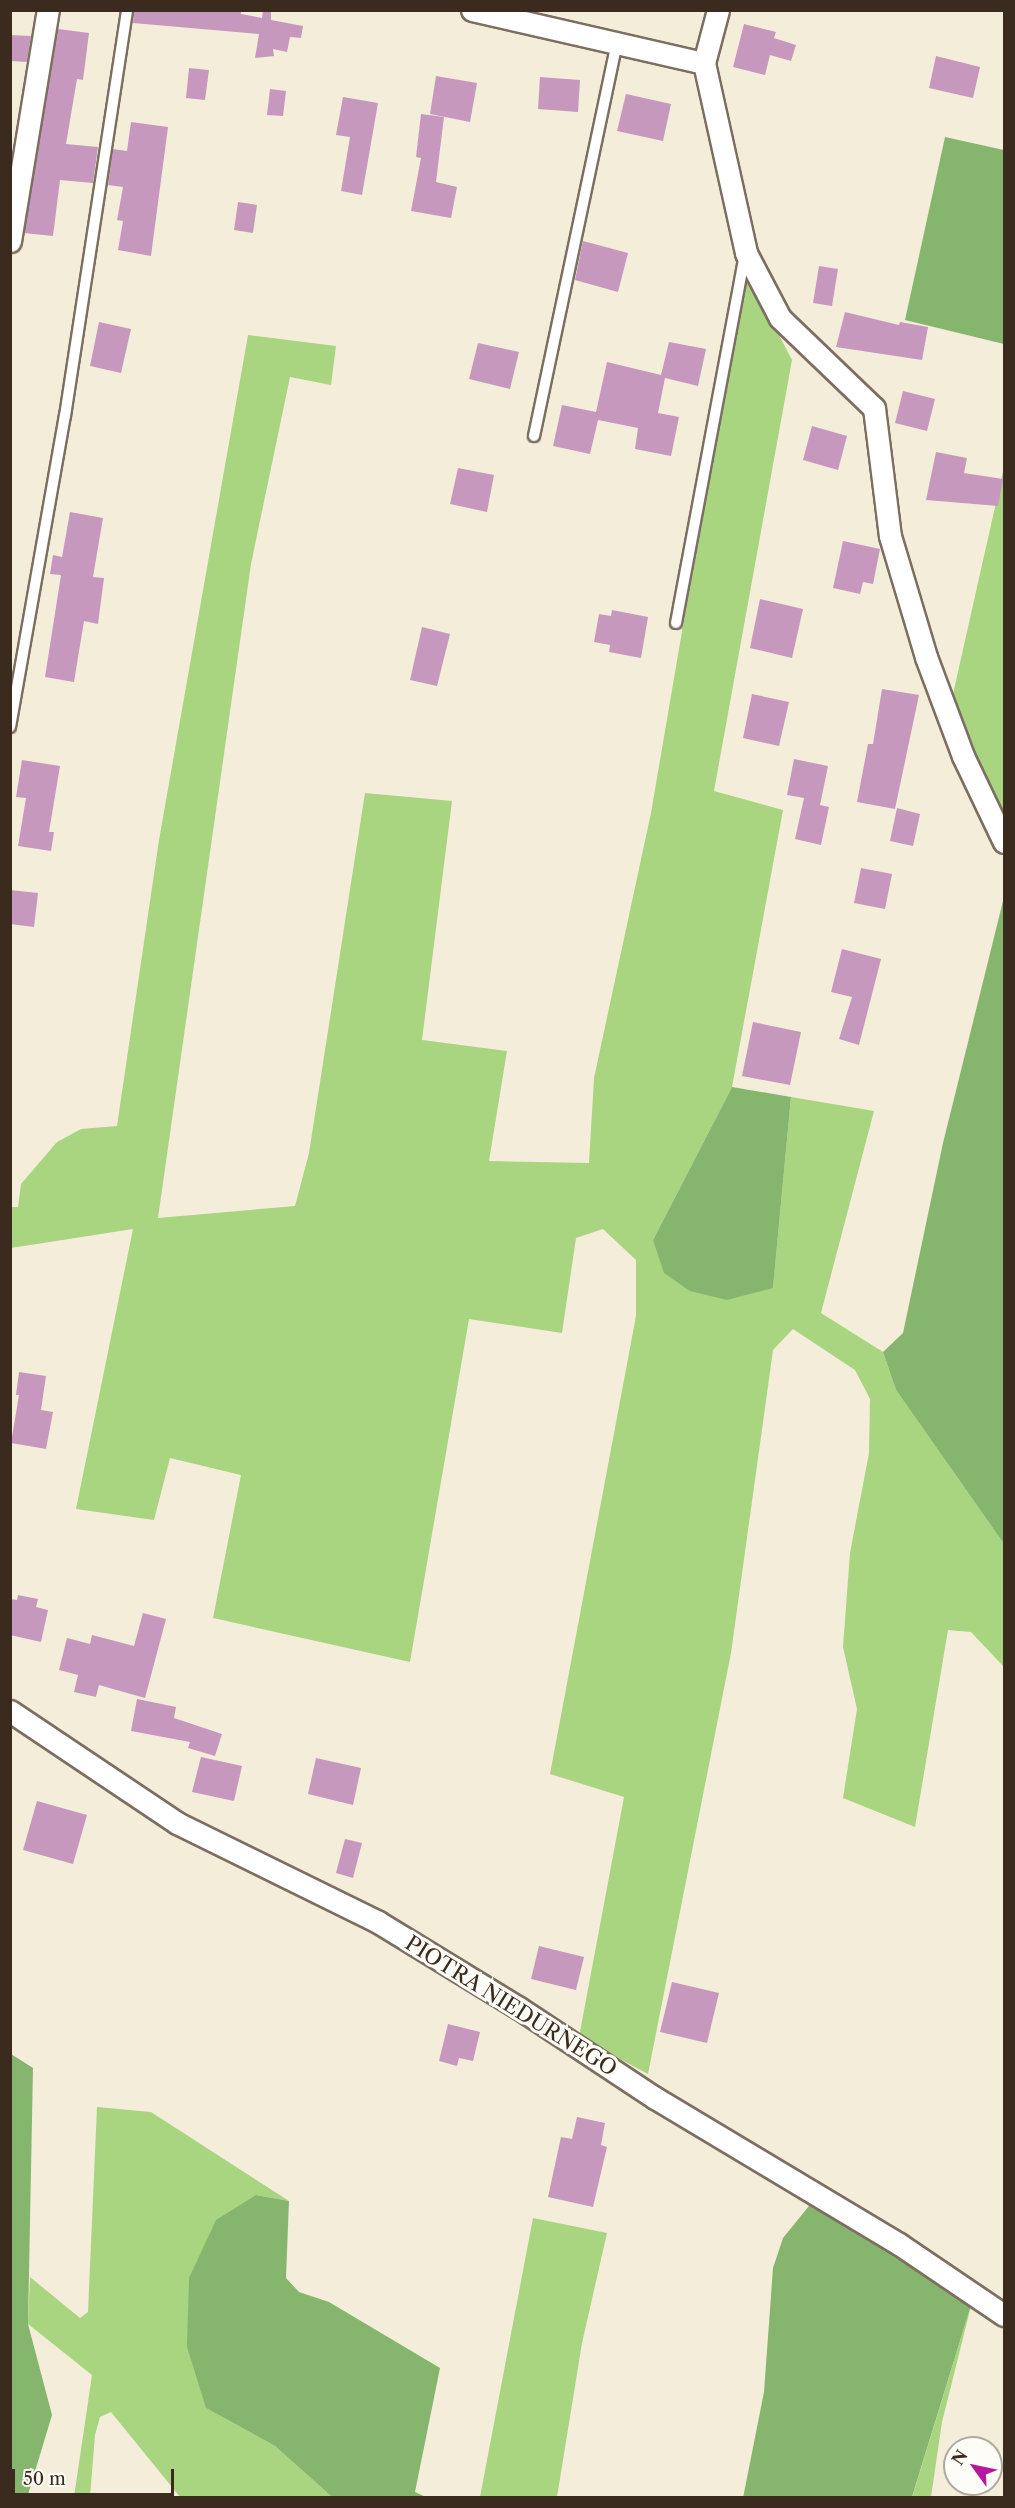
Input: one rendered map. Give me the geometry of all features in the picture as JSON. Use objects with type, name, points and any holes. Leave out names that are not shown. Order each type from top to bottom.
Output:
[{"type":"street","points":[[10,241],[48,10]]},
{"type":"street","points":[[472,10],[704,63]]},
{"type":"street","points":[[718,10],[704,63],[746,253],[780,318],[874,408],[890,536],[926,657],[963,756],[1005,842]]},
{"type":"street","name":"PIOTRA NIEDURNEGO","points":[[10,1711],[177,1823],[378,1922],[519,2008],[655,2098],[899,2244],[1005,2315]]},
{"type":"lane","points":[[10,727],[65,416],[98,179],[127,10]]},
{"type":"lane","points":[[534,436],[617,43]]},
{"type":"lane","points":[[676,623],[746,253]]},
{"type":"green space","points":[[945,137],[1004,150],[1004,344],[905,320]]},
{"type":"green space","points":[[744,268],[792,360],[714,791],[783,810],[732,1087],[653,1240],[773,1288],[791,1097],[874,1111],[821,1313],[883,1352],[896,1390],[1004,1544],[1004,1667],[971,1632],[948,1630],[915,1827],[843,1798],[857,1709],[843,1647],[850,1553],[869,1453],[870,1399],[855,1370],[793,1329],[773,1350],[731,1653],[648,2074],[579,2037],[624,1797],[550,1774],[636,1316],[636,1260],[603,1229],[576,1238],[562,1333],[469,1319],[410,1662],[213,1618],[241,1475],[170,1458],[154,1520],[76,1509],[133,1229],[11,1248],[11,1207],[18,1207],[21,1184],[57,1142],[81,1129],[117,1126],[159,840],[248,335],[336,346],[331,385],[290,377],[251,564],[158,1218],[295,1206],[309,1153],[365,793],[452,801],[422,1040],[507,1051],[489,1161],[589,1163],[594,1078],[651,813]]},
{"type":"green space","points":[[1004,467],[1004,813],[973,760],[951,703]]},
{"type":"green space","points":[[1004,897],[1004,1544],[896,1390],[883,1352],[903,1333],[943,1143]]},
{"type":"green space","points":[[732,1087],[791,1097],[773,1288],[727,1300],[690,1291],[664,1273],[653,1240]]},
{"type":"green space","points":[[11,2054],[33,2068],[28,2324],[52,2415],[27,2498],[10,2497]]},
{"type":"green space","points":[[97,2107],[151,2112],[289,2201],[256,2195],[206,2408],[275,2446],[332,2497],[180,2497],[111,2412],[100,2417],[95,2435],[90,2497],[74,2497],[92,2375],[28,2324],[30,2277],[80,2318],[88,2312]]},
{"type":"green space","points":[[256,2195],[289,2201],[286,2278],[299,2292],[329,2302],[440,2368],[415,2492],[426,2497],[332,2497],[275,2446],[206,2408],[187,2347],[189,2278],[216,2220]]},
{"type":"green space","points":[[813,2201],[972,2302],[912,2497],[743,2498],[764,2392],[773,2268],[783,2238]]},
{"type":"green space","points":[[533,2218],[607,2233],[582,2343],[557,2497],[480,2497]]},
{"type":"green space","points":[[972,2302],[942,2422],[931,2497],[912,2498]]},
{"type":"building","points":[[134,10],[241,10],[241,14],[262,18],[263,10],[271,10],[271,20],[303,26],[301,38],[290,37],[287,52],[273,49],[274,56],[255,58],[259,34],[133,23]]},
{"type":"building","points":[[744,24],[776,32],[774,38],[796,45],[791,61],[770,55],[765,75],[733,67]]},
{"type":"building","points":[[58,29],[89,33],[83,80],[77,79],[66,144],[98,147],[93,183],[60,180],[53,236],[24,233]]},
{"type":"building","points":[[10,35],[31,36],[27,62],[10,61]]},
{"type":"building","points":[[936,56],[980,67],[973,98],[929,88]]},
{"type":"building","points":[[189,68],[209,70],[205,100],[186,98]]},
{"type":"building","points":[[436,76],[477,83],[470,122],[430,114]]},
{"type":"building","points":[[540,77],[580,80],[578,112],[538,109]]},
{"type":"building","points":[[270,89],[286,91],[283,116],[267,115]]},
{"type":"building","points":[[626,94],[671,104],[663,141],[617,131]]},
{"type":"building","points":[[343,97],[378,103],[362,195],[341,191],[350,137],[336,135]]},
{"type":"building","points":[[421,114],[444,117],[436,182],[457,187],[451,218],[411,211],[421,158],[416,157]]},
{"type":"building","points":[[131,122],[168,127],[151,256],[118,250],[123,221],[117,220],[123,187],[108,185],[113,149],[127,151]]},
{"type":"building","points":[[238,202],[257,205],[253,233],[234,230]]},
{"type":"building","points":[[583,241],[628,253],[618,292],[575,280]]},
{"type":"building","points":[[819,266],[838,269],[832,306],[813,303]]},
{"type":"building","points":[[845,312],[899,325],[900,322],[928,327],[922,360],[836,347]]},
{"type":"building","points":[[99,322],[131,329],[121,373],[90,366]]},
{"type":"building","points":[[669,342],[706,349],[698,386],[665,378],[658,413],[679,417],[671,456],[635,449],[638,428],[598,420],[590,454],[553,446],[562,405],[596,412],[607,362],[661,375]]},
{"type":"building","points":[[478,343],[519,352],[510,389],[469,379]]},
{"type":"building","points":[[903,391],[935,399],[927,431],[895,423]]},
{"type":"building","points":[[812,426],[847,436],[838,470],[803,460]]},
{"type":"building","points":[[936,452],[967,458],[964,473],[1003,479],[998,506],[926,500]]},
{"type":"building","points":[[458,468],[494,475],[487,512],[450,504]]},
{"type":"building","points":[[70,512],[103,518],[93,577],[104,578],[98,624],[84,621],[74,682],[45,677],[61,575],[50,574],[53,555],[62,557]]},
{"type":"building","points":[[843,541],[880,549],[873,584],[863,582],[860,594],[833,588]]},
{"type":"building","points":[[760,599],[803,609],[792,658],[750,648]]},
{"type":"building","points":[[612,610],[648,617],[641,658],[609,652],[610,645],[594,642],[599,614],[611,616]]},
{"type":"building","points":[[422,627],[450,634],[437,686],[410,680]]},
{"type":"building","points":[[882,689],[919,695],[895,809],[857,802],[868,744],[873,744]]},
{"type":"building","points":[[752,694],[789,702],[779,746],[743,738]]},
{"type":"building","points":[[794,759],[828,766],[820,805],[829,807],[821,845],[795,839],[804,798],[787,795]]},
{"type":"building","points":[[22,760],[60,766],[49,832],[54,832],[51,851],[18,846],[26,798],[16,797]]},
{"type":"building","points":[[897,808],[920,814],[913,846],[890,841]]},
{"type":"building","points":[[861,868],[892,874],[885,909],[854,903]]},
{"type":"building","points":[[10,890],[38,893],[34,927],[10,924]]},
{"type":"building","points":[[842,949],[881,959],[859,1045],[839,1039],[852,997],[831,992]]},
{"type":"building","points":[[753,1022],[801,1032],[790,1085],[742,1076]]},
{"type":"building","points":[[19,1372],[46,1376],[41,1410],[53,1412],[46,1449],[11,1443],[19,1395],[16,1395]]},
{"type":"building","points":[[18,1595],[38,1599],[36,1607],[48,1610],[41,1642],[10,1635],[10,1599],[17,1600]]},
{"type":"building","points":[[143,1613],[166,1619],[145,1698],[99,1685],[96,1697],[74,1692],[78,1675],[59,1670],[67,1638],[90,1644],[92,1635],[134,1646]]},
{"type":"building","points":[[137,1699],[176,1707],[174,1718],[222,1734],[215,1756],[188,1748],[190,1742],[131,1731]]},
{"type":"building","points":[[201,1757],[242,1766],[234,1801],[192,1792]]},
{"type":"building","points":[[316,1758],[361,1768],[353,1805],[308,1794]]},
{"type":"building","points":[[37,1801],[87,1815],[73,1864],[23,1850]]},
{"type":"building","points":[[345,1839],[362,1843],[353,1878],[336,1873]]},
{"type":"building","points":[[539,1946],[584,1957],[576,1990],[531,1979]]},
{"type":"building","points":[[672,1982],[719,1993],[707,2043],[660,2032]]},
{"type":"building","points":[[448,2024],[480,2032],[473,2061],[459,2058],[457,2066],[439,2061]]},
{"type":"building","points":[[577,2117],[605,2123],[601,2145],[607,2147],[593,2207],[548,2197],[561,2137],[572,2139]]}]
